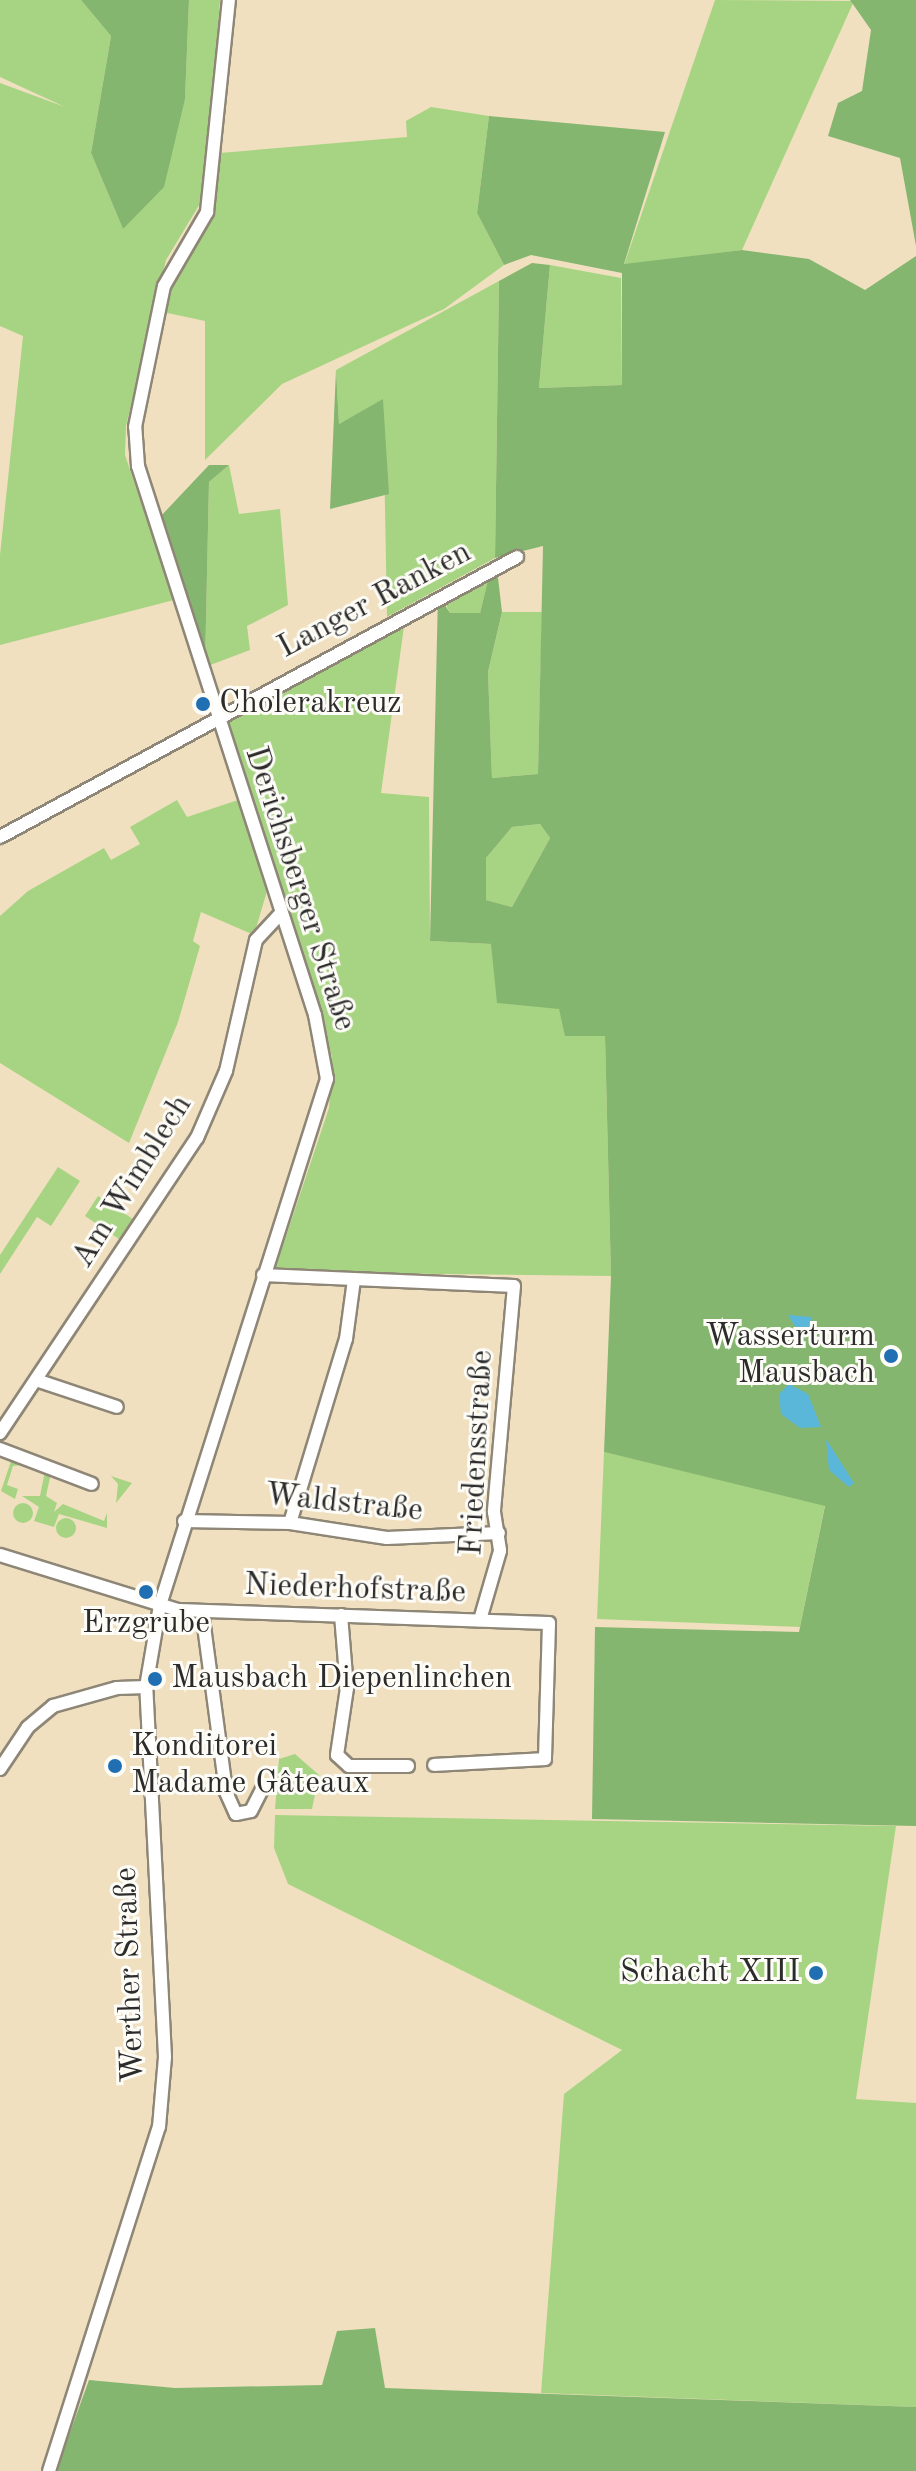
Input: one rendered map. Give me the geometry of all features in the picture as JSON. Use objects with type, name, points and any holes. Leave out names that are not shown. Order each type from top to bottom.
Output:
[{"type":"street","name":"Derichsberger Straße","points":[[160,1605],[184,1521],[327,1079],[322,1039],[147,502],[135,427],[164,286],[207,212],[229,0]]},
{"type":"street","name":"Langer Ranken","points":[[0,837],[215,716],[517,557]]},
{"type":"street","name":"Am Wimblech","points":[[0,1433],[197,1138],[226,1071],[256,940],[281,913]]},
{"type":"street","points":[[263,1275],[354,1280],[338,1368],[290,1523]]},
{"type":"street","name":"Friedensstraße","points":[[354,1280],[514,1286],[498,1572],[480,1620]]},
{"type":"street","points":[[36,1380],[117,1407]]},
{"type":"street","points":[[0,1449],[92,1484]]},
{"type":"street","name":"Waldstraße","points":[[184,1521],[290,1523],[387,1538],[499,1533]]},
{"type":"street","name":"Niederhofstraße","points":[[0,1555],[160,1605],[202,1611],[549,1623],[545,1759],[434,1765]]},
{"type":"street","name":"Werther Straße","points":[[49,2471],[159,2127],[165,2057],[146,1687],[160,1605]]},
{"type":"street","points":[[202,1611],[226,1792],[236,1814],[251,1811],[264,1786]]},
{"type":"street","points":[[341,1615],[347,1688],[337,1755],[349,1766],[408,1766]]},
{"type":"street","points":[[0,1769],[53,1706],[146,1687]]},
{"type":"green space","points":[[0,0],[81,0],[111,36],[91,153],[123,229],[185,99],[189,0],[220,0],[207,192],[166,260],[126,426],[125,455],[174,600],[0,645],[0,555],[23,336],[0,326],[0,83],[65,107],[0,77]]},
{"type":"green space","points":[[81,0],[189,0],[185,99],[164,187],[123,229],[91,153],[111,36]]},
{"type":"green space","points":[[715,0],[854,1],[742,250],[624,265]]},
{"type":"green space","points":[[850,0],[916,0],[916,246],[900,158],[828,136],[838,103],[862,91],[871,30]]},
{"type":"green space","points":[[431,107],[489,116],[477,213],[504,265],[444,309],[282,384],[205,460],[205,321],[163,312],[176,269],[213,211],[220,153],[407,137],[406,121]]},
{"type":"green space","points":[[489,116],[665,132],[624,264],[742,250],[809,259],[865,290],[916,256],[916,1826],[592,1819],[595,1627],[799,1632],[825,1506],[604,1452],[611,1276],[605,1036],[565,1036],[559,1009],[497,1003],[491,944],[430,941],[438,594],[450,613],[480,613],[490,572],[497,569],[502,612],[488,672],[492,778],[538,774],[543,546],[495,558],[499,281],[532,263],[550,265],[539,388],[622,385],[622,273],[531,255],[504,265],[477,213]],"holes":[[[540,824],[550,838],[512,907],[486,900],[486,858],[512,827]]]},
{"type":"green space","points":[[550,265],[621,278],[622,385],[539,388]]},
{"type":"green space","points":[[499,281],[495,558],[387,617],[383,400],[339,424],[336,370]]},
{"type":"green space","points":[[336,370],[339,424],[383,399],[389,494],[330,509]]},
{"type":"green space","points":[[209,465],[229,465],[209,482],[205,667],[160,517]]},
{"type":"green space","points":[[229,465],[239,514],[280,509],[288,605],[247,626],[250,650],[205,667],[209,482]]},
{"type":"green space","points":[[490,572],[480,613],[450,613],[442,596]]},
{"type":"green space","points":[[406,612],[381,793],[429,797],[430,941],[491,944],[560,1010],[605,1036],[611,1276],[274,1272],[329,1108],[332,1057],[222,717]]},
{"type":"green space","points":[[502,612],[542,612],[538,774],[492,778],[488,672]]},
{"type":"green space","points":[[177,800],[187,817],[238,800],[267,891],[254,935],[201,912],[193,941],[200,946],[178,1022],[129,1143],[0,1063],[0,916],[28,891],[104,848],[111,860],[140,844],[130,827]]},
{"type":"green space","points":[[540,824],[550,838],[512,907],[486,900],[486,858],[512,827]]},
{"type":"green space","points":[[58,1167],[80,1181],[51,1226],[37,1217],[0,1274],[0,1255]]},
{"type":"green space","points":[[98,1196],[136,1221],[128,1234],[119,1239],[85,1216]]},
{"type":"green space","points":[[604,1452],[825,1505],[800,1627],[597,1619]]},
{"type":"green space","points":[[11,1461],[21,1465],[13,1466],[7,1485],[18,1489],[15,1499],[1,1491]]},
{"type":"green space","points":[[45,1471],[51,1473],[46,1496],[57,1503],[54,1512],[63,1504],[104,1521],[107,1513],[107,1528],[59,1514],[54,1527],[34,1521],[39,1507],[22,1496],[40,1496]]},
{"type":"green space","points":[[111,1476],[132,1483],[116,1503],[118,1484]]},
{"type":"green space","points":[[19,1503],[27,1503],[33,1513],[27,1523],[19,1523],[13,1517],[13,1509]]},
{"type":"green space","points":[[62,1518],[70,1518],[76,1528],[70,1538],[62,1538],[56,1532],[56,1524]]},
{"type":"green space","points":[[295,1754],[319,1775],[312,1809],[275,1809],[279,1759]]},
{"type":"green space","points":[[275,1815],[896,1826],[856,2099],[916,2103],[916,2407],[541,2393],[564,2094],[622,2050],[288,1884],[274,1848]]},
{"type":"green space","points":[[375,2328],[385,2388],[916,2407],[916,2471],[56,2471],[89,2380],[175,2388],[322,2385],[337,2331]]},
{"type":"water","points":[[788,1315],[812,1317],[808,1335],[801,1336]]},
{"type":"water","points":[[789,1384],[808,1394],[821,1427],[800,1428],[781,1414],[779,1394]]},
{"type":"water","points":[[826,1439],[854,1483],[849,1487],[829,1470]]},
{"type":"place","name":"Cholerakreuz","points":[[203,704]]},
{"type":"place","name":"Wasserturm Mausbach","points":[[891,1356]]},
{"type":"place","name":"Erzgrube","points":[[146,1592]]},
{"type":"place","name":"Mausbach Diepenlinchen","points":[[155,1679]]},
{"type":"place","name":"Konditorei Madame Gâteaux","points":[[115,1766]]},
{"type":"place","name":"Schacht XIII","points":[[816,1973]]}]
